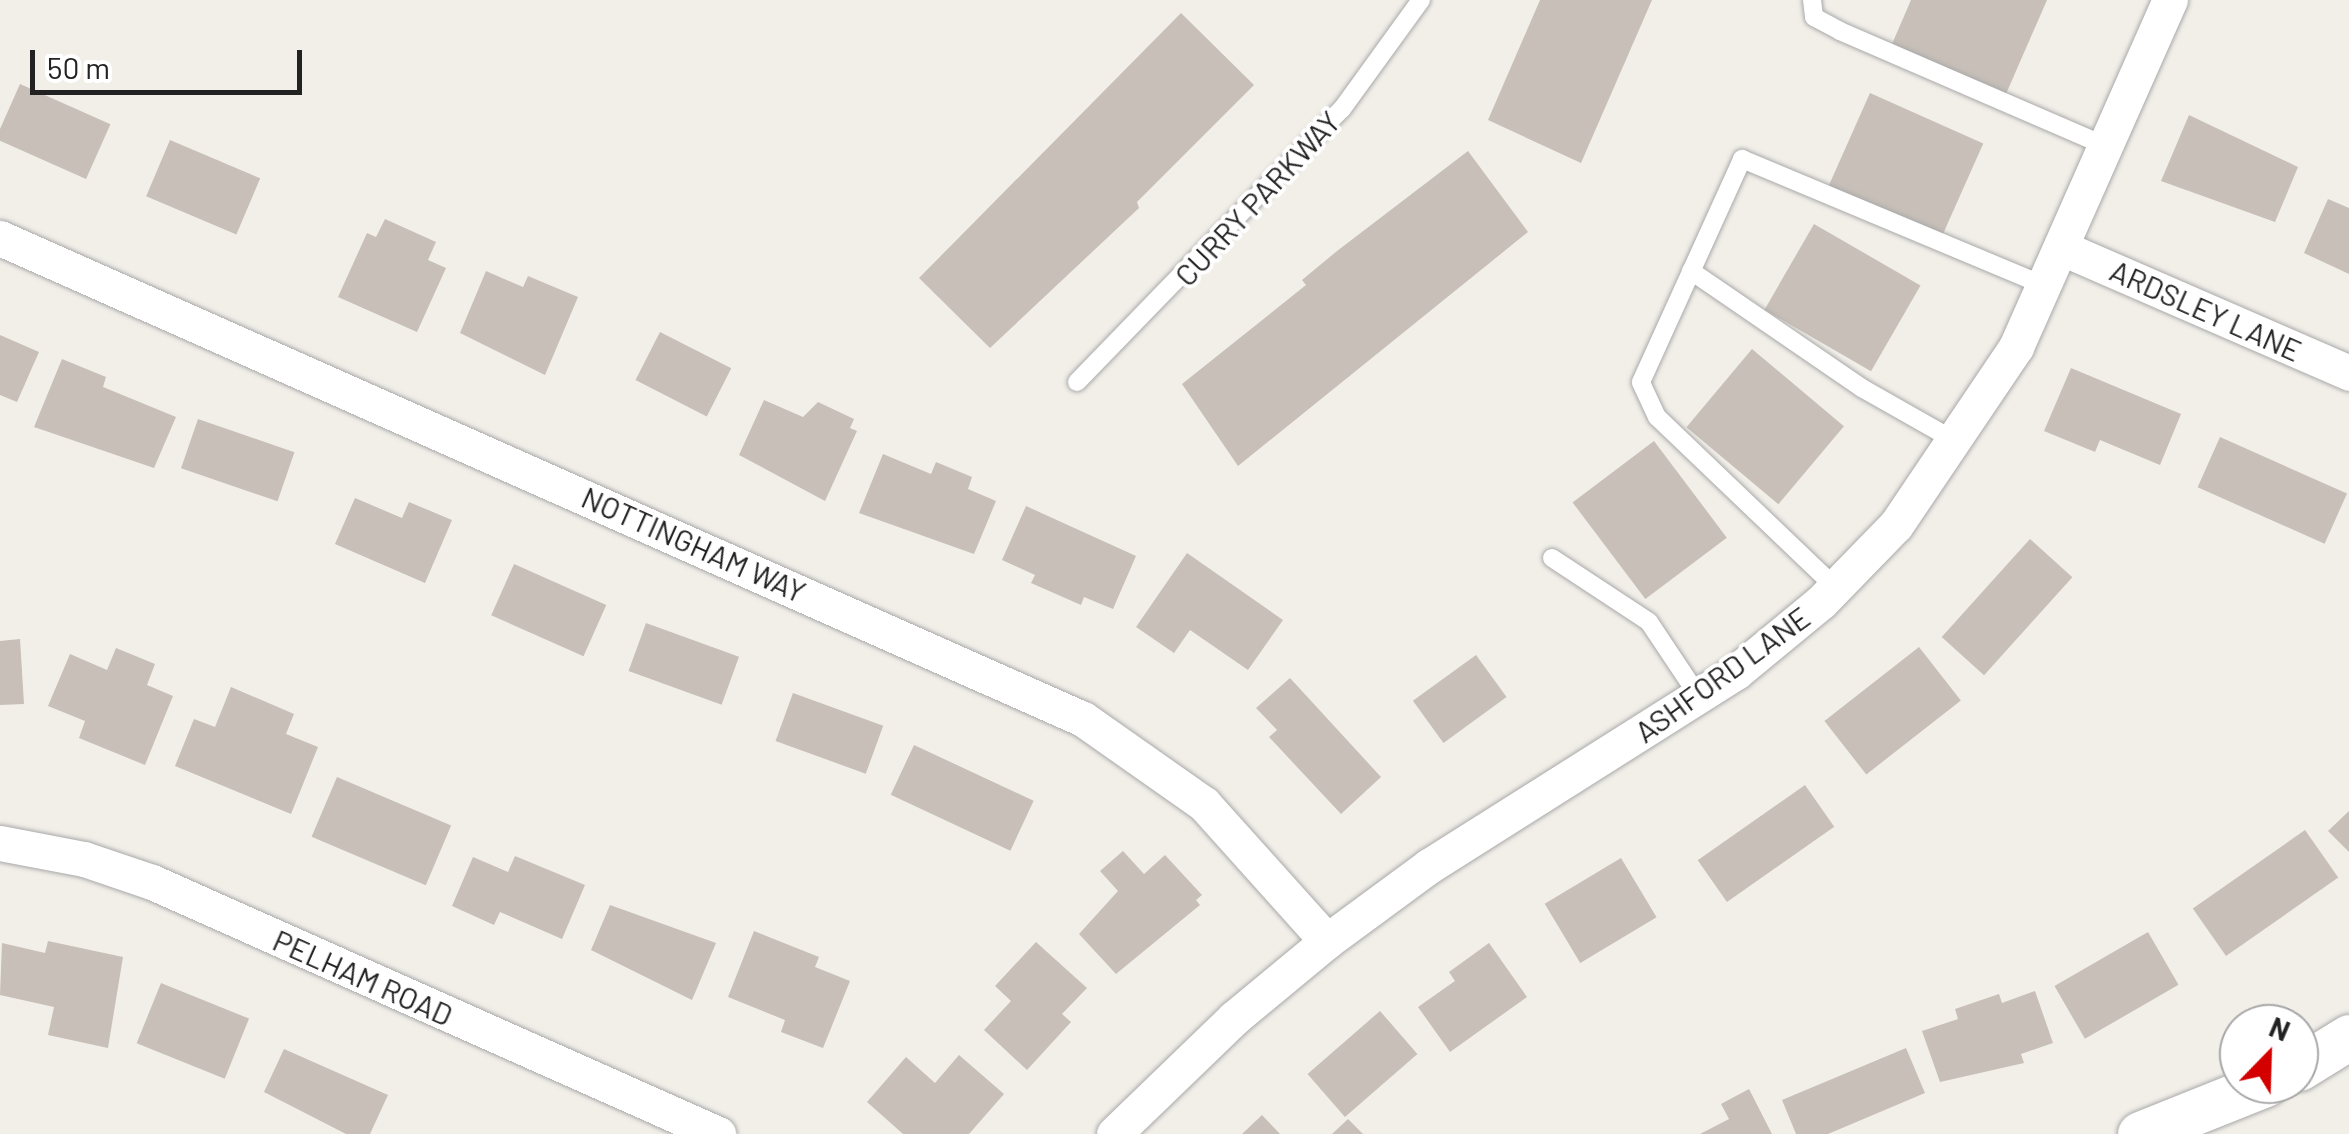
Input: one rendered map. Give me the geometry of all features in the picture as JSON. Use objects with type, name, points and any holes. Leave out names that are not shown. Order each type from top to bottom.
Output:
[{"type":"street","name":"ASHFORD LANE","points":[[1114,1134],[1234,1018],[1328,941],[1430,866],[1698,697],[1835,587],[1896,525],[1958,442],[2045,286],[2170,0]]},
{"type":"street","name":"NOTTINGHAM WAY","points":[[0,238],[1083,719],[1204,804],[1328,941]]},
{"type":"street","name":"ARDSLEY LANE","points":[[2062,248],[2349,372]]},
{"type":"street","name":"PELHAM ROAD","points":[[0,843],[84,859],[152,882],[718,1134]]},
{"type":"street","points":[[2319,1056],[2349,1037]]},
{"type":"street","points":[[2140,1134],[2219,1102]]},
{"type":"lane","name":"CURRY PARKWAY","points":[[1077,382],[1342,109],[1421,0]]},
{"type":"lane","points":[[1812,0],[1814,16],[1840,31],[2106,146]]},
{"type":"lane","points":[[1835,587],[1657,417],[1641,382],[1742,158],[2045,286]]},
{"type":"lane","points":[[1691,271],[1862,388],[1958,442]]},
{"type":"lane","points":[[1552,558],[1649,622],[1698,697]]},
{"type":"building","points":[[1540,0],[1652,0],[1581,163],[1488,120]]},
{"type":"building","points":[[1911,0],[2047,0],[2006,94],[1892,44]]},
{"type":"building","points":[[1181,13],[1254,85],[1137,202],[1139,208],[990,348],[919,278]]},
{"type":"building","points":[[20,84],[110,124],[86,179],[0,141],[0,129]]},
{"type":"building","points":[[1870,93],[1983,143],[1941,238],[1828,188]]},
{"type":"building","points":[[2189,115],[2298,167],[2275,222],[2161,181]]},
{"type":"building","points":[[170,140],[260,178],[236,234],[146,196]]},
{"type":"building","points":[[1468,151],[1528,232],[1238,466],[1182,384],[1306,285],[1302,280],[1337,251]]},
{"type":"building","points":[[2328,199],[2349,208],[2349,274],[2304,253]]},
{"type":"building","points":[[385,219],[436,242],[428,260],[446,268],[417,332],[338,297],[367,233],[376,237]]},
{"type":"building","points":[[1814,224],[1921,286],[1871,371],[1764,310]]},
{"type":"building","points":[[486,271],[523,287],[528,276],[578,297],[545,375],[460,333]]},
{"type":"building","points":[[660,332],[731,368],[707,416],[635,380]]},
{"type":"building","points":[[0,335],[39,352],[17,402],[0,395]]},
{"type":"building","points":[[1752,349],[1844,426],[1778,504],[1686,427]]},
{"type":"building","points":[[62,359],[106,377],[103,387],[176,417],[154,468],[34,427]]},
{"type":"building","points":[[2071,368],[2181,414],[2160,465],[2100,440],[2095,452],[2044,431]]},
{"type":"building","points":[[764,400],[803,417],[818,402],[854,419],[850,428],[857,431],[825,501],[739,455]]},
{"type":"building","points":[[198,419],[294,452],[278,501],[181,468]]},
{"type":"building","points":[[2220,437],[2347,494],[2325,544],[2198,487]]},
{"type":"building","points":[[1654,441],[1727,538],[1645,599],[1573,502]]},
{"type":"building","points":[[883,454],[931,474],[936,462],[972,477],[968,489],[996,501],[974,554],[859,513]]},
{"type":"building","points":[[355,498],[402,518],[409,502],[452,520],[425,583],[335,544]]},
{"type":"building","points":[[1026,506],[1136,556],[1113,609],[1084,597],[1081,605],[1031,583],[1035,575],[1002,560]]},
{"type":"building","points":[[2030,539],[2072,577],[1984,675],[1942,637]]},
{"type":"building","points":[[1187,553],[1283,620],[1248,670],[1190,630],[1174,653],[1136,627]]},
{"type":"building","points":[[514,564],[606,605],[583,656],[491,615]]},
{"type":"building","points":[[646,623],[739,657],[722,705],[629,671]]},
{"type":"building","points":[[20,639],[24,704],[0,705],[0,641]]},
{"type":"building","points":[[1919,647],[1961,701],[1866,774],[1824,721]]},
{"type":"building","points":[[116,648],[155,664],[147,685],[173,696],[145,765],[79,738],[85,721],[48,706],[70,654],[107,670]]},
{"type":"building","points":[[1476,655],[1507,697],[1443,743],[1413,701]]},
{"type":"building","points":[[1290,678],[1381,777],[1341,814],[1269,737],[1277,730],[1256,708]]},
{"type":"building","points":[[231,687],[294,714],[286,734],[318,747],[291,814],[175,766],[194,719],[215,727]]},
{"type":"building","points":[[793,693],[883,726],[866,774],[776,741]]},
{"type":"building","points":[[914,745],[1034,801],[1010,851],[891,795]]},
{"type":"building","points":[[337,777],[451,825],[426,885],[312,837]]},
{"type":"building","points":[[1805,785],[1834,827],[1727,902],[1698,860]]},
{"type":"building","points":[[2349,811],[2349,852],[2328,831]]},
{"type":"building","points":[[2305,830],[2338,878],[2226,956],[2193,909]]},
{"type":"building","points":[[1123,851],[1144,874],[1165,855],[1202,895],[1196,900],[1200,905],[1116,974],[1079,934],[1118,891],[1100,871]]},
{"type":"building","points":[[515,856],[585,885],[562,939],[500,912],[494,925],[452,906],[473,857],[508,872]]},
{"type":"building","points":[[1621,858],[1657,917],[1580,963],[1545,904]]},
{"type":"building","points":[[610,905],[716,943],[692,1000],[591,950]]},
{"type":"building","points":[[754,931],[819,957],[815,967],[850,981],[823,1048],[781,1032],[785,1020],[728,997]]},
{"type":"building","points":[[2148,932],[2178,985],[2085,1039],[2054,986]]},
{"type":"building","points":[[48,941],[123,957],[108,1048],[48,1035],[54,1007],[0,995],[2,943],[45,953]]},
{"type":"building","points":[[1036,942],[1087,988],[1062,1014],[1071,1022],[1027,1070],[984,1030],[1011,1001],[995,986]]},
{"type":"building","points":[[1489,943],[1527,997],[1450,1052],[1418,1007],[1455,981],[1449,972]]},
{"type":"building","points":[[161,983],[249,1019],[225,1079],[137,1043]]},
{"type":"building","points":[[2035,991],[2053,1043],[2021,1054],[2024,1063],[1940,1082],[1922,1031],[1958,1019],[1955,1009],[1999,994],[2002,1003]]},
{"type":"building","points":[[1380,1011],[1417,1054],[1345,1117],[1308,1074]]},
{"type":"building","points":[[1906,1048],[1925,1093],[1828,1134],[1796,1134],[1782,1100]]},
{"type":"building","points":[[284,1049],[388,1095],[370,1134],[346,1134],[264,1092]]},
{"type":"building","points":[[959,1055],[1004,1094],[969,1134],[903,1134],[867,1102],[906,1057],[935,1083]]},
{"type":"building","points":[[1749,1089],[1772,1134],[1700,1134],[1729,1119],[1721,1104]]},
{"type":"building","points":[[1262,1115],[1280,1134],[1242,1134]]},
{"type":"building","points":[[1348,1119],[1363,1134],[1332,1134]]}]
